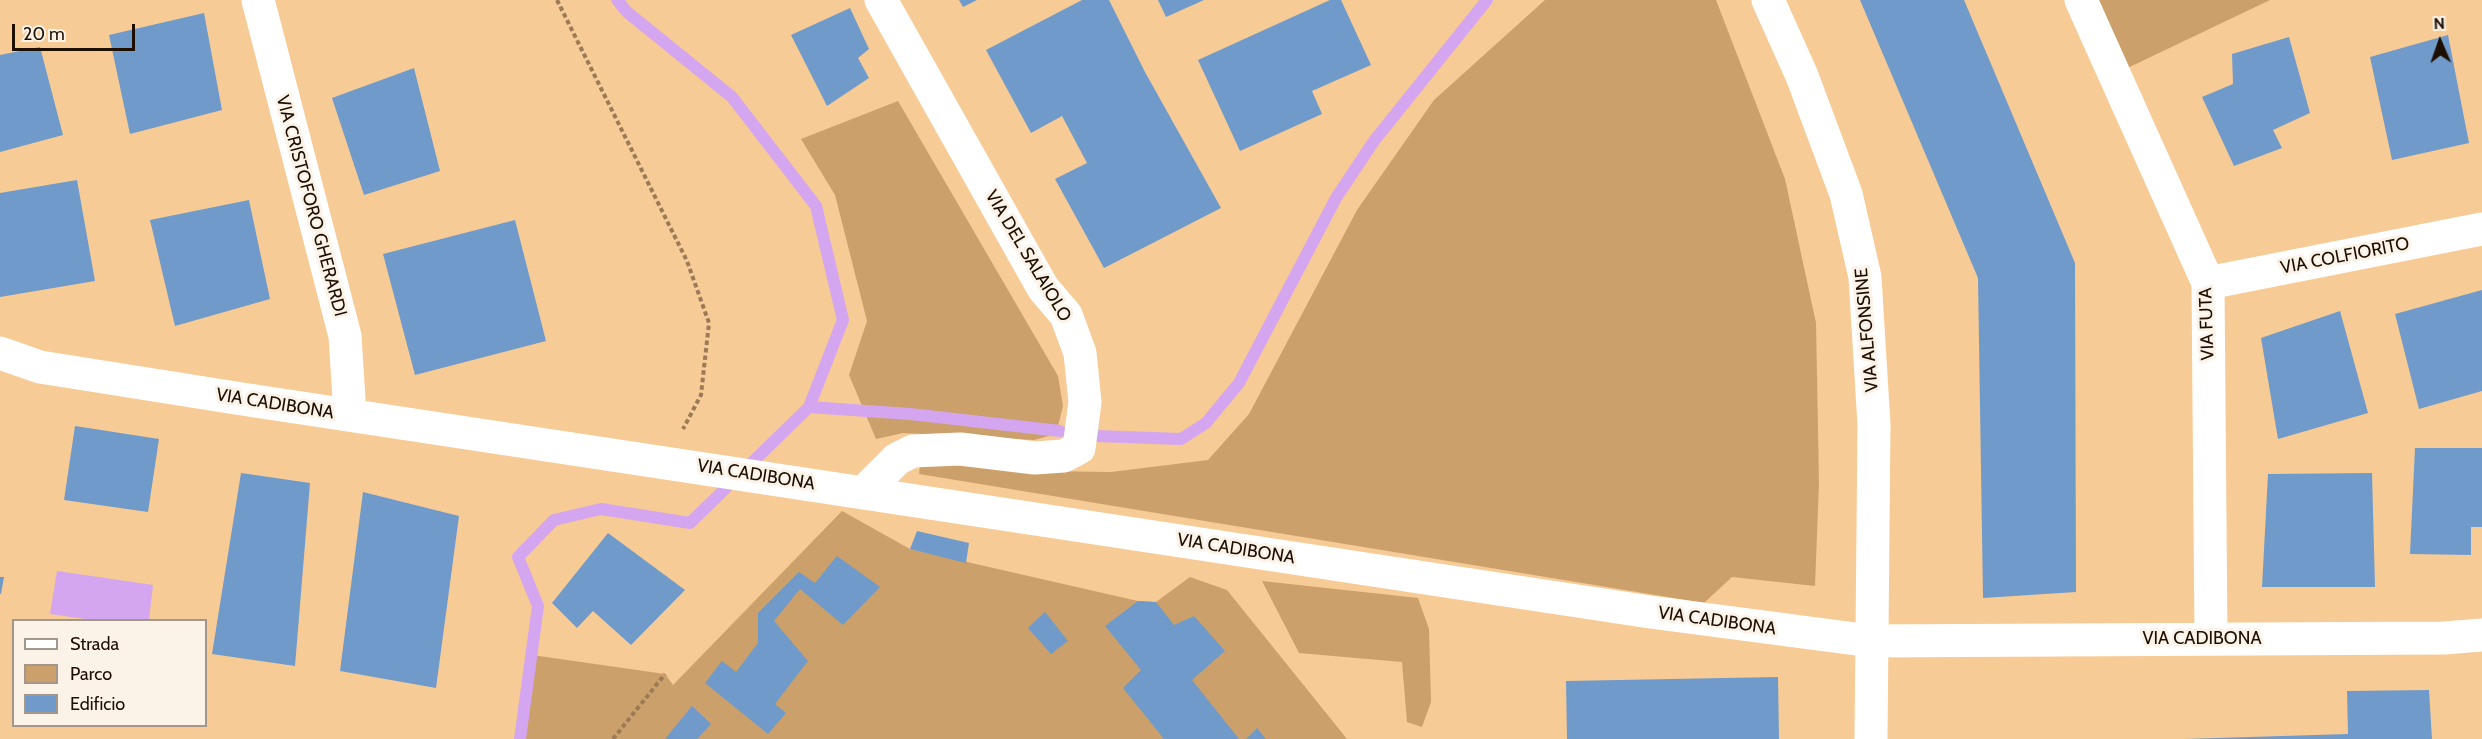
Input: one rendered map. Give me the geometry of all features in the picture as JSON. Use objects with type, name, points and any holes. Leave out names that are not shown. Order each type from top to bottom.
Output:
[{"type":"street","name":"VIA CRISTOFORO GHERARDI","points":[[258,0],[345,336],[350,415]]},
{"type":"street","name":"VIA DEL SALAIOLO","points":[[864,492],[897,459],[913,451],[960,449],[1035,458],[1064,456],[1079,448],[1085,402],[1080,353],[1066,315],[1043,288],[881,0]]},
{"type":"street","name":"VIA ALFONSINE","points":[[1768,0],[1802,76],[1846,194],[1865,277],[1874,425],[1871,739]]},
{"type":"street","name":"VIA FUTA","points":[[2081,0],[2208,283],[2211,639]]},
{"type":"street","name":"VIA COLFIORITO","points":[[2208,283],[2482,229]]},
{"type":"street","name":"VIA CADIBONA","points":[[0,353],[40,367],[350,415],[807,482],[1650,612],[1871,641],[2444,638],[2482,635]]},
{"type":"path","points":[[557,0],[687,261],[709,323],[701,395],[677,463]]},
{"type":"path","points":[[613,739],[665,674]]},
{"type":"green space","points":[[1545,0],[1716,0],[1785,179],[1816,323],[1819,483],[1815,586],[1732,577],[1704,603],[919,474],[920,466],[936,461],[1041,471],[1111,472],[1208,460],[1249,414],[1357,210],[1434,100]]},
{"type":"green space","points":[[2081,0],[2270,0],[2115,74]]},
{"type":"green space","points":[[898,101],[1058,376],[1063,406],[1056,434],[1034,440],[903,433],[876,439],[849,375],[867,321],[835,195],[801,139]]},
{"type":"green space","points":[[842,511],[910,549],[1138,601],[1156,602],[1190,577],[1227,590],[1347,739],[520,739],[532,655],[665,674],[673,685]]},
{"type":"green space","points":[[1262,581],[1418,598],[1429,629],[1431,702],[1422,727],[1407,722],[1402,662],[1299,653]]},
{"type":"shaded area","points":[[57,571],[153,585],[149,619],[85,619],[50,614]]},
{"type":"building","points":[[959,0],[977,0],[963,7]]},
{"type":"building","points":[[1082,0],[1109,0],[1145,72],[1221,208],[1104,268],[1055,179],[1087,163],[1062,116],[1031,133],[986,50]]},
{"type":"building","points":[[1158,0],[1204,0],[1166,17]]},
{"type":"building","points":[[1330,0],[1341,0],[1371,65],[1312,91],[1322,114],[1240,151],[1198,60]]},
{"type":"building","points":[[1860,0],[1964,0],[2075,263],[2076,592],[1983,598],[1978,278]]},
{"type":"building","points":[[850,8],[869,49],[858,58],[869,78],[827,106],[791,35]]},
{"type":"building","points":[[204,13],[222,110],[130,134],[109,35]]},
{"type":"building","points":[[2448,35],[2469,143],[2392,160],[2370,57]]},
{"type":"building","points":[[2289,37],[2310,113],[2273,130],[2282,148],[2234,166],[2202,97],[2233,84],[2232,54]]},
{"type":"building","points":[[40,47],[63,135],[0,152],[0,55]]},
{"type":"building","points":[[414,68],[440,171],[364,195],[332,98]]},
{"type":"building","points":[[77,180],[95,281],[0,297],[0,193]]},
{"type":"building","points":[[249,200],[270,299],[175,326],[150,220]]},
{"type":"building","points":[[515,220],[546,341],[415,375],[383,254]]},
{"type":"building","points":[[2482,290],[2482,391],[2419,409],[2395,314]]},
{"type":"building","points":[[2340,311],[2368,413],[2278,439],[2261,338]]},
{"type":"building","points":[[75,426],[159,439],[148,512],[64,500]]},
{"type":"building","points":[[2415,448],[2482,448],[2482,527],[2471,527],[2471,555],[2410,554]]},
{"type":"building","points":[[241,473],[310,483],[295,666],[212,654]]},
{"type":"building","points":[[2372,473],[2375,587],[2262,587],[2268,474]]},
{"type":"building","points":[[363,492],[459,516],[436,688],[340,671]]},
{"type":"building","points":[[917,531],[969,543],[966,563],[910,549]]},
{"type":"building","points":[[608,533],[685,590],[631,645],[593,611],[577,628],[552,603]]},
{"type":"building","points":[[837,556],[880,587],[843,625],[800,589],[774,621],[808,661],[775,704],[786,713],[768,734],[705,683],[722,661],[736,672],[758,643],[758,613],[799,572],[815,583]]},
{"type":"building","points":[[0,577],[4,577],[1,594],[0,594]]},
{"type":"building","points":[[1138,601],[1156,602],[1174,625],[1194,616],[1225,651],[1192,680],[1239,739],[1164,739],[1123,688],[1141,670],[1105,626]]},
{"type":"building","points":[[1045,612],[1068,641],[1051,654],[1028,628]]},
{"type":"building","points":[[1778,677],[1779,739],[1567,739],[1566,681]]},
{"type":"building","points":[[2429,690],[2432,739],[2184,739],[2348,734],[2347,691]]},
{"type":"building","points":[[692,706],[711,724],[697,739],[665,739]]},
{"type":"building","points":[[1257,728],[1266,739],[1246,739]]},
{"type":"waterway","points":[[520,739],[538,606],[518,557],[554,520],[601,509],[690,523],[809,407],[843,320],[816,206],[732,97],[627,12],[617,0]]},
{"type":"waterway","points":[[1096,436],[1181,439],[1206,423],[1239,383],[1336,198],[1374,141],[1487,0]]},
{"type":"waterway","points":[[809,407],[910,414],[1060,431]]}]
